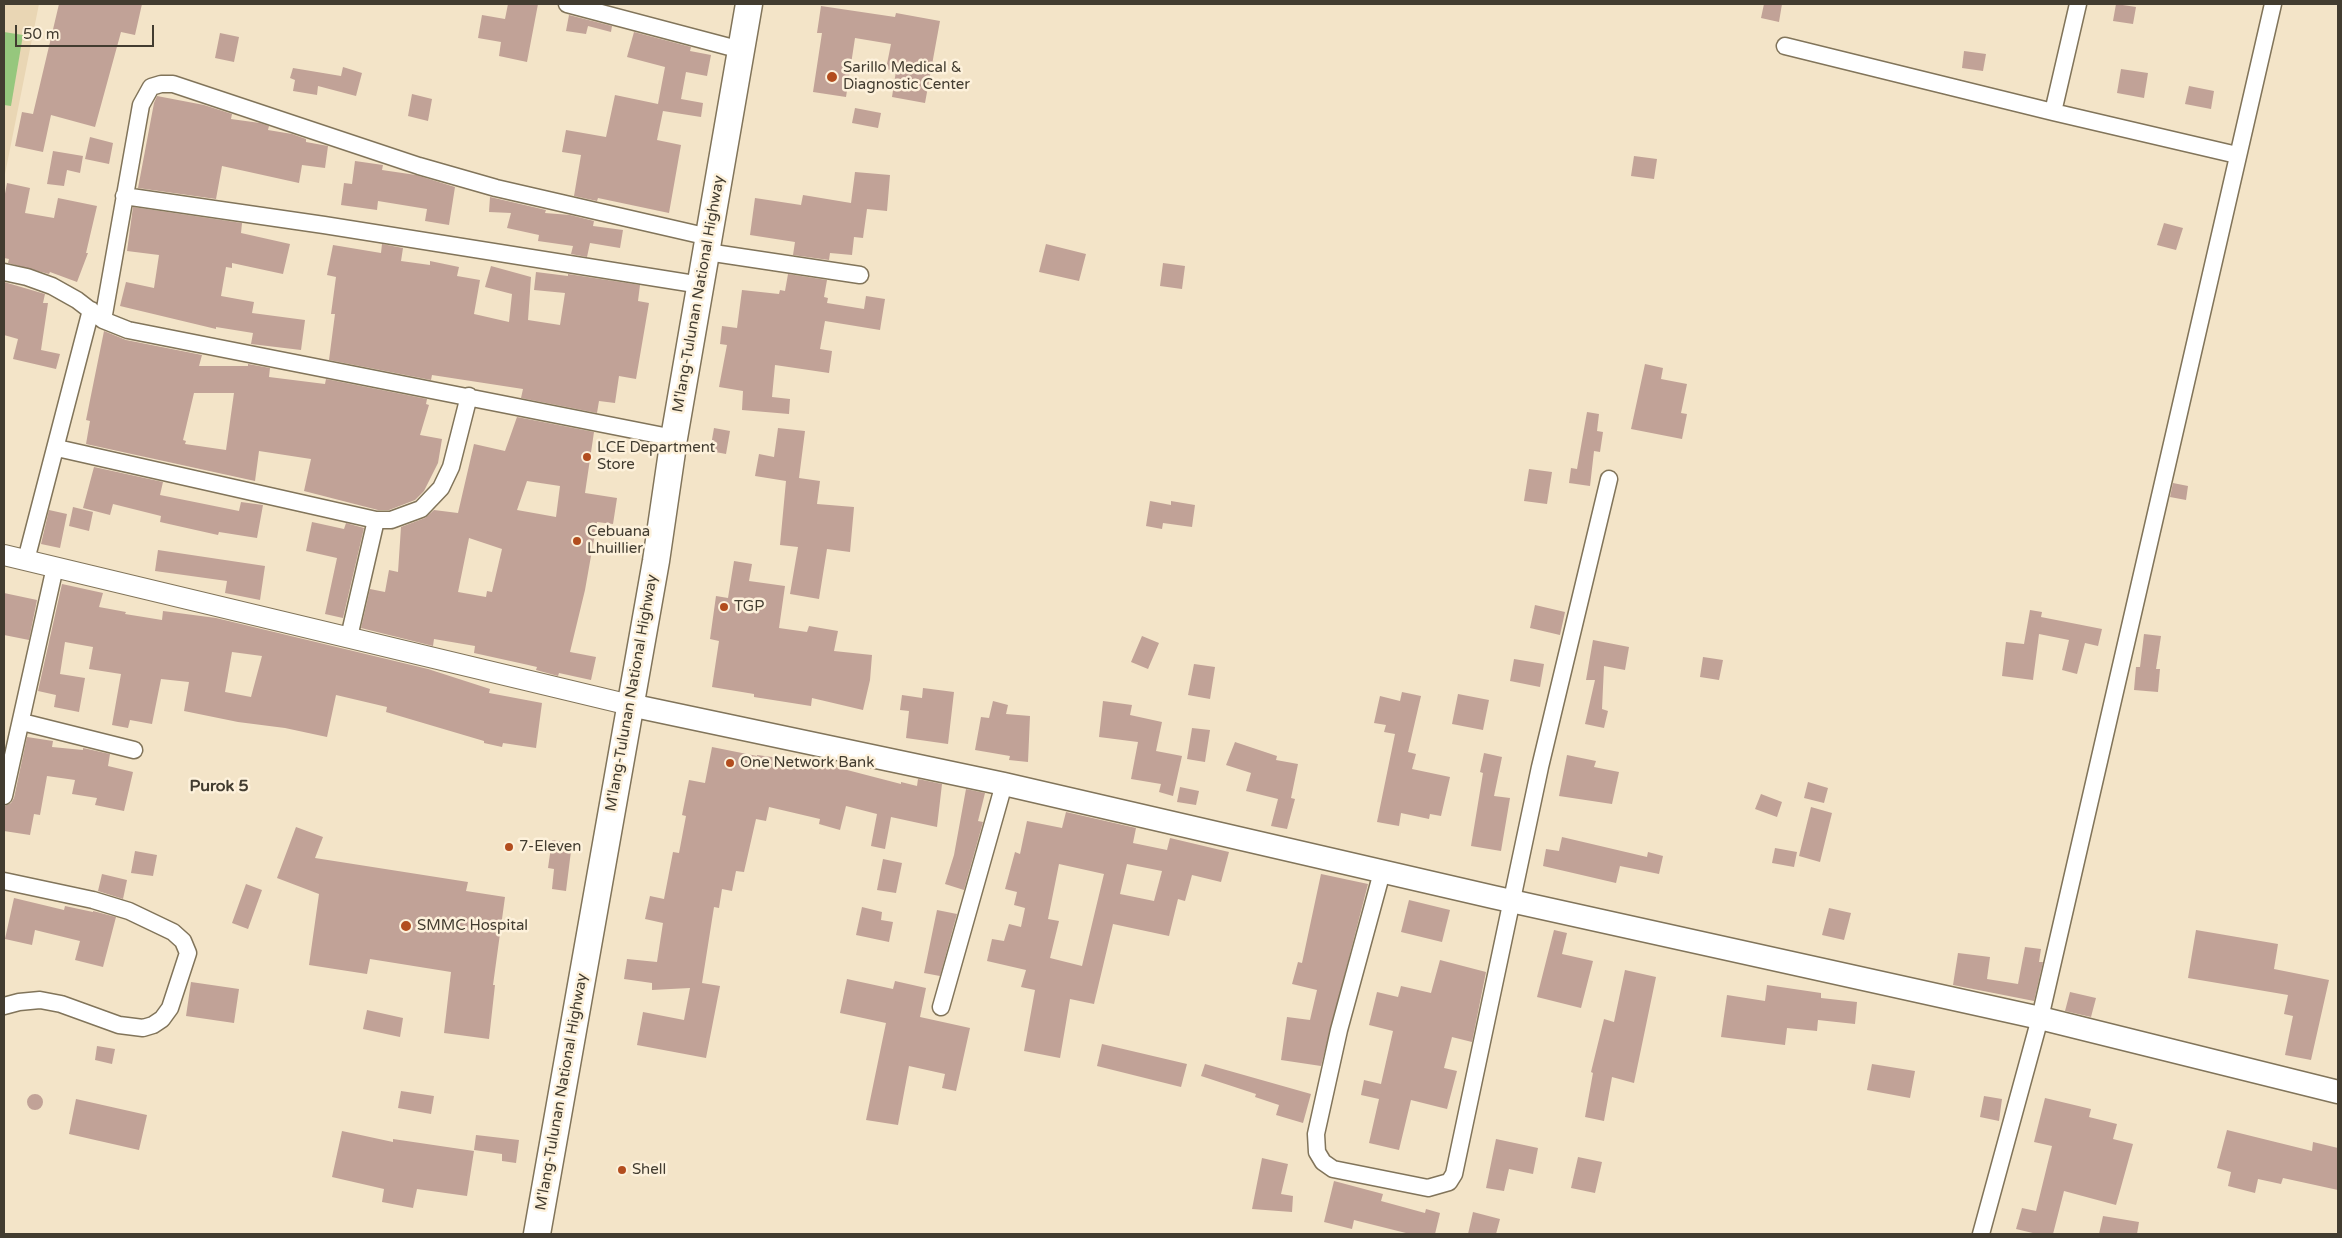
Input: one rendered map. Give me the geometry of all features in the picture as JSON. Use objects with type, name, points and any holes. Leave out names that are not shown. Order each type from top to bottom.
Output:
[{"type":"highway","name":"M'lang-Tulunan National Highway","points":[[537,1234],[630,705],[749,4]]},
{"type":"main road","points":[[630,705],[1004,784],[1382,872],[2040,1018],[2338,1092]]},
{"type":"street","points":[[567,4],[741,50]]},
{"type":"street","points":[[2053,112],[2078,4]]},
{"type":"street","points":[[1981,1234],[2040,1018],[2273,4]]},
{"type":"street","points":[[1785,46],[2237,155]]},
{"type":"street","points":[[26,560],[97,315],[145,95],[150,87],[173,84],[419,166],[708,245],[860,275]]},
{"type":"street","points":[[124,196],[324,225],[701,285]]},
{"type":"street","points":[[4,272],[27,277],[52,286],[77,300],[97,315],[128,330],[156,337],[469,396],[674,438]]},
{"type":"street","points":[[57,448],[376,520],[391,520],[421,510],[436,494],[450,467],[469,396]]},
{"type":"street","points":[[1382,872],[1339,1030],[1316,1134],[1317,1152],[1323,1162],[1333,1169],[1428,1188],[1449,1182],[1454,1174],[1540,767],[1609,479]]},
{"type":"street","points":[[349,636],[376,520]]},
{"type":"street","points":[[4,555],[349,636],[630,705]]},
{"type":"street","points":[[4,796],[55,567]]},
{"type":"street","points":[[22,722],[134,750]]},
{"type":"street","points":[[941,1007],[1004,784]]},
{"type":"street","points":[[4,881],[94,900],[129,911],[173,932],[187,947],[188,953],[170,1008],[162,1019],[153,1025],[143,1028],[118,1025],[61,1004],[40,1000],[4,1006]]},
{"type":"shaded area","points":[[4,4],[39,4],[4,179]]},
{"type":"green space","points":[[4,32],[23,35],[11,106],[4,105]]},
{"type":"building","points":[[59,4],[142,4],[135,35],[121,32],[95,127],[51,115],[43,152],[15,146],[22,112],[33,114]]},
{"type":"building","points":[[508,4],[538,4],[527,62],[499,56],[501,42],[478,38],[482,15],[505,19]]},
{"type":"building","points":[[1764,4],[1782,4],[1779,22],[1761,18]]},
{"type":"building","points":[[2116,4],[2136,7],[2133,24],[2113,21]]},
{"type":"building","points":[[821,6],[895,17],[896,13],[940,21],[925,103],[892,97],[896,71],[886,69],[891,44],[855,38],[846,97],[813,92],[822,33],[817,33]]},
{"type":"building","points":[[569,15],[612,26],[611,32],[588,26],[586,34],[566,31]]},
{"type":"building","points":[[634,32],[691,47],[690,51],[711,55],[707,76],[686,72],[681,99],[703,103],[701,117],[663,111],[657,140],[681,145],[669,213],[598,198],[597,201],[574,196],[581,155],[562,152],[566,130],[606,137],[615,95],[658,104],[665,67],[627,57]]},
{"type":"building","points":[[220,33],[239,37],[234,62],[215,58]]},
{"type":"building","points":[[1964,51],[1986,54],[1983,71],[1962,68]]},
{"type":"building","points":[[343,67],[362,73],[356,96],[318,86],[317,95],[293,91],[295,80],[290,78],[293,68],[341,76]]},
{"type":"building","points":[[2121,69],[2148,73],[2144,98],[2117,93]]},
{"type":"building","points":[[2189,86],[2214,91],[2211,109],[2185,104]]},
{"type":"building","points":[[412,94],[432,99],[428,121],[408,116]]},
{"type":"building","points":[[157,96],[204,105],[232,114],[231,119],[260,123],[269,126],[268,130],[292,134],[306,139],[306,142],[328,146],[325,168],[302,165],[299,183],[222,166],[216,199],[138,188],[154,103]]},
{"type":"building","points":[[855,108],[881,113],[878,128],[852,123]]},
{"type":"building","points":[[90,137],[113,143],[109,164],[85,159]]},
{"type":"building","points":[[53,151],[83,156],[80,173],[67,170],[64,186],[47,184]]},
{"type":"building","points":[[1634,156],[1657,159],[1654,179],[1631,176]]},
{"type":"building","points":[[355,161],[383,165],[382,170],[416,175],[455,187],[449,225],[425,221],[427,209],[378,201],[377,210],[341,205],[344,183],[352,184]]},
{"type":"building","points":[[855,172],[890,175],[887,211],[867,209],[863,238],[854,237],[852,255],[830,253],[829,260],[793,255],[795,242],[750,235],[755,198],[801,205],[803,195],[851,203]]},
{"type":"building","points":[[7,183],[30,188],[25,213],[54,218],[58,198],[97,206],[86,253],[88,253],[77,282],[50,272],[49,274],[8,263],[9,259],[4,258],[4,199]]},
{"type":"building","points":[[490,197],[546,210],[545,213],[570,215],[594,221],[593,226],[623,230],[620,248],[590,243],[587,257],[571,254],[573,246],[538,241],[539,235],[507,228],[511,213],[489,212]]},
{"type":"building","points":[[133,207],[242,223],[241,233],[290,244],[283,274],[232,263],[232,268],[226,267],[221,296],[254,302],[252,313],[305,320],[301,350],[251,344],[253,333],[216,327],[216,329],[120,306],[126,282],[154,288],[159,255],[127,251]]},
{"type":"building","points":[[2164,223],[2183,228],[2176,250],[2157,245]]},
{"type":"building","points":[[382,244],[403,248],[401,261],[430,265],[430,261],[459,267],[457,276],[480,280],[474,314],[509,322],[512,294],[485,287],[491,266],[531,277],[528,320],[560,325],[565,293],[534,290],[536,272],[568,276],[568,274],[640,285],[638,301],[649,303],[636,379],[619,376],[615,403],[599,401],[597,413],[521,398],[523,389],[432,375],[431,380],[329,360],[335,314],[331,314],[336,277],[327,275],[333,245],[381,253]]},
{"type":"building","points":[[1046,244],[1086,254],[1079,281],[1039,272]]},
{"type":"building","points":[[1163,263],[1185,266],[1182,289],[1160,286]]},
{"type":"building","points":[[788,274],[827,280],[824,297],[828,298],[827,303],[864,309],[866,296],[885,299],[880,330],[825,321],[820,349],[832,351],[829,373],[775,365],[772,397],[790,399],[789,414],[742,410],[743,391],[719,387],[727,345],[720,344],[722,326],[737,328],[742,290],[779,294],[780,290],[785,291]]},
{"type":"building","points":[[4,282],[45,294],[43,303],[48,303],[41,350],[60,354],[56,369],[13,359],[18,339],[4,335]]},
{"type":"building","points":[[104,331],[126,340],[202,355],[199,366],[248,366],[248,364],[270,368],[269,377],[325,384],[326,379],[427,399],[426,404],[429,405],[420,435],[442,439],[438,463],[424,491],[415,500],[389,510],[378,510],[304,491],[311,459],[259,451],[255,481],[86,444],[90,421],[86,420]],"holes":[[[194,393],[234,393],[226,450],[185,444],[186,441],[183,440]]]},
{"type":"building","points":[[1645,364],[1663,368],[1661,379],[1687,384],[1681,413],[1687,414],[1682,439],[1631,429]]},
{"type":"building","points":[[1587,412],[1599,414],[1597,431],[1603,432],[1600,452],[1594,451],[1590,486],[1569,483],[1571,468],[1577,469]]},
{"type":"building","points":[[517,417],[594,432],[585,493],[617,498],[613,524],[597,522],[585,590],[570,652],[596,657],[591,680],[559,673],[558,676],[536,670],[537,667],[474,653],[475,646],[434,639],[433,646],[361,628],[370,589],[385,592],[389,570],[398,572],[401,527],[425,518],[434,510],[458,513],[474,444],[505,451]],"holes":[[[527,481],[560,486],[556,517],[517,510]],[[469,538],[502,549],[492,592],[487,591],[486,597],[458,592]]]},
{"type":"building","points":[[714,428],[730,431],[726,454],[710,451]]},
{"type":"building","points":[[778,428],[805,431],[799,478],[820,481],[817,504],[854,507],[850,552],[827,549],[819,599],[790,594],[798,547],[780,545],[786,481],[755,476],[759,454],[774,457]]},
{"type":"building","points":[[94,467],[163,482],[160,495],[239,511],[241,502],[263,505],[257,538],[219,532],[218,535],[160,522],[161,516],[113,504],[110,515],[83,508]]},
{"type":"building","points":[[1529,469],[1552,472],[1547,504],[1524,501]]},
{"type":"building","points":[[2173,483],[2188,486],[2186,500],[2170,497]]},
{"type":"building","points":[[1150,501],[1171,505],[1171,501],[1195,505],[1192,527],[1163,523],[1162,529],[1146,526]]},
{"type":"building","points":[[73,507],[93,512],[89,531],[69,526]]},
{"type":"building","points":[[49,510],[67,514],[60,548],[41,544]]},
{"type":"building","points":[[312,522],[344,529],[346,523],[364,528],[343,618],[325,614],[337,558],[306,551]]},
{"type":"building","points":[[158,550],[265,566],[260,600],[225,593],[227,581],[155,571]]},
{"type":"building","points":[[734,561],[752,564],[749,581],[785,586],[779,628],[807,632],[809,626],[838,631],[834,651],[872,655],[870,680],[863,710],[812,698],[811,706],[754,697],[754,694],[712,687],[719,641],[710,639],[716,596],[728,598]]},
{"type":"building","points":[[62,584],[103,593],[99,607],[126,612],[125,614],[162,620],[163,611],[216,618],[428,669],[490,689],[489,693],[542,703],[536,748],[503,743],[502,747],[484,743],[484,741],[386,712],[387,707],[336,695],[327,737],[184,711],[189,682],[161,679],[152,724],[130,720],[128,728],[112,725],[121,674],[89,669],[93,647],[65,642],[60,674],[85,678],[79,712],[54,707],[56,695],[38,691]],"holes":[[[232,652],[262,656],[251,697],[225,692]]]},
{"type":"building","points":[[4,593],[37,600],[29,640],[4,635]]},
{"type":"building","points":[[1535,605],[1565,612],[1560,635],[1530,628]]},
{"type":"building","points":[[2030,610],[2042,612],[2041,617],[2102,629],[2098,646],[2085,643],[2077,674],[2062,670],[2069,640],[2039,634],[2033,680],[2002,676],[2006,642],[2024,644]]},
{"type":"building","points":[[2144,634],[2161,636],[2156,669],[2160,669],[2158,692],[2134,690],[2136,667],[2140,667]]},
{"type":"building","points":[[1142,636],[1159,643],[1148,669],[1131,662]]},
{"type":"building","points":[[1593,640],[1629,647],[1625,670],[1604,666],[1602,709],[1608,711],[1604,728],[1585,724],[1595,680],[1586,680]]},
{"type":"building","points":[[1703,657],[1723,660],[1719,680],[1700,677]]},
{"type":"building","points":[[1514,659],[1544,664],[1540,687],[1510,681]]},
{"type":"building","points":[[1194,664],[1215,667],[1210,699],[1188,695]]},
{"type":"building","points":[[923,688],[954,692],[948,744],[906,738],[909,711],[900,710],[902,695],[922,698]]},
{"type":"building","points":[[1402,692],[1421,696],[1408,752],[1416,754],[1412,769],[1450,777],[1441,816],[1430,814],[1429,819],[1401,813],[1399,826],[1377,822],[1395,734],[1384,732],[1386,725],[1374,723],[1380,696],[1400,701]]},
{"type":"building","points":[[1458,694],[1489,700],[1483,730],[1452,724]]},
{"type":"building","points":[[993,701],[1008,705],[1006,714],[1030,716],[1028,762],[1009,760],[1010,756],[975,750],[981,717],[989,718]]},
{"type":"building","points":[[1103,701],[1132,705],[1130,715],[1162,722],[1156,751],[1182,756],[1173,796],[1159,792],[1161,784],[1131,779],[1138,742],[1099,737]]},
{"type":"building","points":[[1192,728],[1210,730],[1205,762],[1187,759]]},
{"type":"building","points":[[27,737],[53,741],[52,747],[83,750],[83,748],[110,754],[108,766],[133,772],[124,811],[95,805],[97,798],[72,794],[75,780],[47,776],[40,815],[34,814],[30,835],[4,831],[5,806],[11,803],[14,798]]},
{"type":"building","points":[[1235,742],[1277,756],[1276,760],[1298,764],[1291,798],[1295,799],[1287,829],[1271,826],[1278,799],[1246,791],[1251,773],[1226,765]]},
{"type":"building","points":[[712,747],[757,756],[824,764],[901,784],[901,782],[917,786],[918,779],[942,784],[937,827],[891,817],[885,849],[871,846],[877,814],[846,806],[840,830],[819,824],[820,819],[769,807],[766,821],[756,819],[744,872],[736,871],[732,891],[722,889],[719,908],[714,907],[702,983],[720,986],[706,1058],[637,1045],[643,1012],[684,1020],[690,988],[652,990],[652,983],[624,979],[627,959],[657,962],[663,923],[645,919],[650,896],[664,899],[673,852],[679,853],[686,816],[682,815],[689,780],[705,783]]},
{"type":"building","points":[[1484,753],[1502,757],[1494,796],[1510,798],[1501,851],[1471,846],[1483,773],[1480,772]]},
{"type":"building","points":[[1567,755],[1596,761],[1594,767],[1619,772],[1612,804],[1559,796]]},
{"type":"building","points":[[1808,782],[1828,788],[1824,803],[1804,798]]},
{"type":"building","points":[[1180,787],[1199,791],[1196,805],[1177,802]]},
{"type":"building","points":[[966,789],[985,793],[978,821],[983,822],[964,890],[945,884],[954,855]]},
{"type":"building","points":[[1761,794],[1782,802],[1777,817],[1755,809]]},
{"type":"building","points":[[1811,807],[1832,813],[1820,862],[1799,856]]},
{"type":"building","points":[[1066,812],[1136,828],[1133,843],[1167,850],[1170,838],[1229,852],[1221,882],[1192,875],[1185,901],[1178,899],[1169,936],[1113,924],[1094,1004],[1070,999],[1060,1058],[1024,1051],[1035,990],[1021,987],[1026,970],[987,961],[992,939],[1004,941],[1009,924],[1021,927],[1025,908],[1014,905],[1017,892],[1005,889],[1015,852],[1020,854],[1027,821],[1062,828]],"holes":[[[1059,864],[1104,874],[1082,966],[1050,958],[1059,921],[1048,919]],[[1127,864],[1162,871],[1154,901],[1120,894]]]},
{"type":"building","points":[[296,827],[323,837],[315,858],[468,882],[466,891],[505,897],[493,985],[495,985],[489,1039],[444,1033],[451,972],[370,959],[367,974],[309,965],[319,894],[277,878]]},
{"type":"building","points":[[1562,837],[1647,857],[1648,852],[1663,856],[1659,874],[1620,866],[1616,883],[1543,866],[1546,849],[1559,851]]},
{"type":"building","points":[[552,840],[572,843],[566,891],[552,889],[554,869],[548,868]]},
{"type":"building","points":[[1775,848],[1797,852],[1794,867],[1772,863]]},
{"type":"building","points":[[135,851],[157,855],[153,876],[131,873]]},
{"type":"building","points":[[883,859],[902,863],[896,893],[877,890]]},
{"type":"building","points":[[102,874],[127,880],[123,899],[98,891]]},
{"type":"building","points":[[1321,874],[1368,884],[1321,1066],[1281,1060],[1287,1017],[1310,1020],[1317,990],[1292,984],[1298,962],[1302,963]]},
{"type":"building","points":[[246,884],[262,890],[248,929],[232,923]]},
{"type":"building","points":[[14,898],[64,910],[65,906],[116,917],[103,967],[75,960],[80,941],[35,930],[32,945],[5,939]]},
{"type":"building","points":[[1409,900],[1450,910],[1442,942],[1401,932]]},
{"type":"building","points":[[862,907],[882,912],[881,920],[893,922],[889,942],[856,935]]},
{"type":"building","points":[[1829,908],[1851,913],[1844,940],[1822,935]]},
{"type":"building","points":[[937,910],[957,914],[940,976],[924,973]]},
{"type":"building","points":[[1554,930],[1567,933],[1562,954],[1593,961],[1581,1008],[1537,997]]},
{"type":"building","points":[[2196,930],[2278,944],[2274,969],[2329,980],[2311,1060],[2285,1055],[2293,1016],[2284,1014],[2288,995],[2188,978]]},
{"type":"building","points":[[2025,947],[2041,949],[2039,962],[2043,962],[2034,1001],[1953,985],[1958,953],[1990,957],[1987,979],[2018,984]]},
{"type":"building","points":[[1440,960],[1486,972],[1472,1042],[1452,1037],[1444,1068],[1457,1071],[1447,1109],[1411,1100],[1399,1150],[1369,1143],[1379,1099],[1361,1095],[1364,1080],[1381,1084],[1393,1031],[1369,1025],[1377,992],[1398,997],[1401,986],[1431,993]]},
{"type":"building","points":[[1625,970],[1656,977],[1634,1083],[1612,1077],[1604,1121],[1585,1117],[1593,1073],[1591,1072],[1604,1019],[1614,1022]]},
{"type":"building","points":[[847,979],[893,989],[895,981],[926,988],[920,1017],[970,1028],[956,1091],[942,1088],[945,1074],[909,1066],[898,1125],[866,1120],[886,1023],[840,1013]]},
{"type":"building","points":[[191,982],[239,989],[234,1023],[186,1016]]},
{"type":"building","points":[[1767,985],[1821,993],[1821,998],[1857,1002],[1855,1024],[1818,1020],[1817,1031],[1787,1028],[1785,1045],[1721,1037],[1727,995],[1765,1001]]},
{"type":"building","points":[[2070,992],[2096,998],[2091,1017],[2065,1011]]},
{"type":"building","points":[[367,1010],[403,1018],[400,1037],[363,1029]]},
{"type":"building","points":[[1102,1044],[1187,1064],[1181,1087],[1097,1066]]},
{"type":"building","points":[[97,1046],[115,1049],[112,1064],[95,1060]]},
{"type":"building","points":[[1205,1064],[1311,1094],[1303,1123],[1276,1115],[1279,1105],[1255,1097],[1256,1094],[1201,1076]]},
{"type":"building","points":[[1872,1064],[1915,1071],[1910,1098],[1867,1090]]},
{"type":"building","points":[[401,1091],[434,1096],[431,1114],[398,1108]]},
{"type":"building","points":[[35,1094],[41,1096],[43,1102],[41,1108],[35,1110],[29,1108],[27,1102],[29,1096]]},
{"type":"building","points":[[1984,1096],[2002,1099],[1999,1121],[1980,1117]]},
{"type":"building","points":[[2045,1098],[2091,1109],[2089,1117],[2117,1124],[2113,1139],[2133,1144],[2116,1205],[2064,1191],[2053,1234],[2037,1234],[2016,1229],[2022,1208],[2036,1211],[2052,1146],[2034,1142]]},
{"type":"building","points":[[76,1099],[147,1115],[139,1150],[69,1134]]},
{"type":"building","points":[[2227,1130],[2312,1151],[2313,1142],[2338,1148],[2338,1190],[2283,1178],[2281,1184],[2258,1179],[2255,1193],[2228,1186],[2231,1172],[2217,1168]]},
{"type":"building","points":[[342,1131],[393,1142],[393,1139],[474,1151],[467,1196],[417,1189],[413,1208],[382,1202],[384,1189],[332,1177]]},
{"type":"building","points":[[476,1135],[519,1140],[516,1163],[502,1161],[502,1154],[474,1150]]},
{"type":"building","points":[[1496,1139],[1538,1148],[1533,1174],[1509,1169],[1504,1191],[1486,1188]]},
{"type":"building","points":[[1578,1157],[1602,1162],[1595,1193],[1571,1188]]},
{"type":"building","points":[[1262,1158],[1288,1164],[1281,1194],[1293,1196],[1292,1212],[1252,1209]]},
{"type":"building","points":[[1334,1181],[1383,1194],[1381,1201],[1425,1213],[1426,1209],[1440,1213],[1435,1234],[1410,1234],[1354,1220],[1352,1229],[1324,1222]]},
{"type":"building","points":[[1473,1212],[1500,1219],[1496,1234],[1468,1234]]},
{"type":"building","points":[[2103,1216],[2139,1222],[2137,1234],[2099,1234]]},
{"type":"place","name":"Sarillo Medical & Diagnostic Center","points":[[832,77]]},
{"type":"place","name":"LCE Department Store","points":[[587,457]]},
{"type":"place","name":"Cebuana Lhuillier","points":[[577,541]]},
{"type":"place","name":"TGP","points":[[724,607]]},
{"type":"place","name":"One Network Bank","points":[[730,763]]},
{"type":"place","name":"7-Eleven","points":[[509,847]]},
{"type":"place","name":"SMMC Hospital","points":[[406,926]]},
{"type":"place","name":"Shell","points":[[622,1170]]},
{"type":"district","name":"Purok 5","points":[[219,787]]}]
